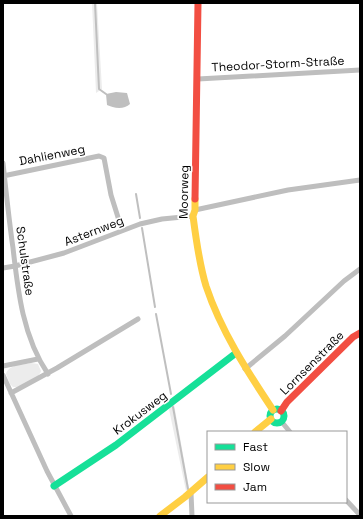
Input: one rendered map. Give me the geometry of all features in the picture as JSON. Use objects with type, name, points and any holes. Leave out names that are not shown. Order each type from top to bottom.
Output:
[{"type":"street","name":"Moorweg","points":[[198,3],[198,79],[196,90],[194,213],[201,268],[217,314],[236,353],[273,410]]},
{"type":"street","name":"Theodor-Storm-Straße","points":[[198,79],[360,70]]},
{"type":"street","name":"Dahlienweg","points":[[4,176],[98,156],[104,158],[113,201],[122,230]]},
{"type":"street","name":"Schulstraße","points":[[3,163],[18,289],[27,332],[38,359],[48,374]]},
{"type":"street","name":"Asternweg","points":[[3,268],[64,253],[122,230],[150,221],[194,213],[288,190],[360,180]]},
{"type":"street","points":[[245,369],[285,336],[344,281],[360,269]]},
{"type":"street","points":[[11,393],[48,374],[138,319]]},
{"type":"street","name":"Lornsenstraße","points":[[281,411],[287,402],[353,337],[360,333]]},
{"type":"street","name":"Krokusweg","points":[[54,486],[116,445],[236,353]]},
{"type":"street","points":[[3,366],[38,359]]},
{"type":"street","points":[[3,375],[54,486],[71,516]]},
{"type":"street","points":[[277,409],[281,411],[283,417],[281,421],[276,423],[271,419],[270,414],[273,410],[277,409]]},
{"type":"street","points":[[256,431],[271,419]]},
{"type":"street","points":[[281,421],[289,431]]},
{"type":"street","points":[[160,516],[191,493],[207,478]]},
{"type":"street","points":[[191,493],[192,516]]},
{"type":"street","points":[[347,501],[360,515]]},
{"type":"shaded area","points":[[92,3],[97,3],[102,89],[96,93]]},
{"type":"shaded area","points":[[116,92],[127,93],[130,104],[128,106],[115,108],[107,105],[106,94]]},
{"type":"shaded area","points":[[31,363],[38,364],[41,371],[40,374],[29,382],[13,387],[10,384],[6,374],[10,368]]},
{"type":"shaded area","points":[[174,404],[189,488],[186,491],[169,409]]},
{"type":"waterway","points":[[95,3],[99,89],[106,94]]},
{"type":"waterway","points":[[136,194],[140,218]]},
{"type":"waterway","points":[[142,228],[155,307]]},
{"type":"waterway","points":[[156,314],[171,394]]},
{"type":"waterway","points":[[173,407],[188,489]]},
{"type":"traffic: fast","points":[[54,486],[116,445],[236,353]]},
{"type":"traffic: fast","points":[[277,409],[282,411],[284,416],[282,421],[277,423],[272,421],[270,416],[272,411],[277,409]]},
{"type":"traffic: slow","points":[[195,199],[195,210],[193,216],[198,251],[206,286],[212,303],[235,350],[273,410]]},
{"type":"traffic: slow","points":[[256,431],[271,419]]},
{"type":"traffic: slow","points":[[160,516],[207,478]]},
{"type":"traffic: jam","points":[[195,199],[198,3]]},
{"type":"traffic: jam","points":[[281,411],[287,402],[353,337],[360,333]]}]
